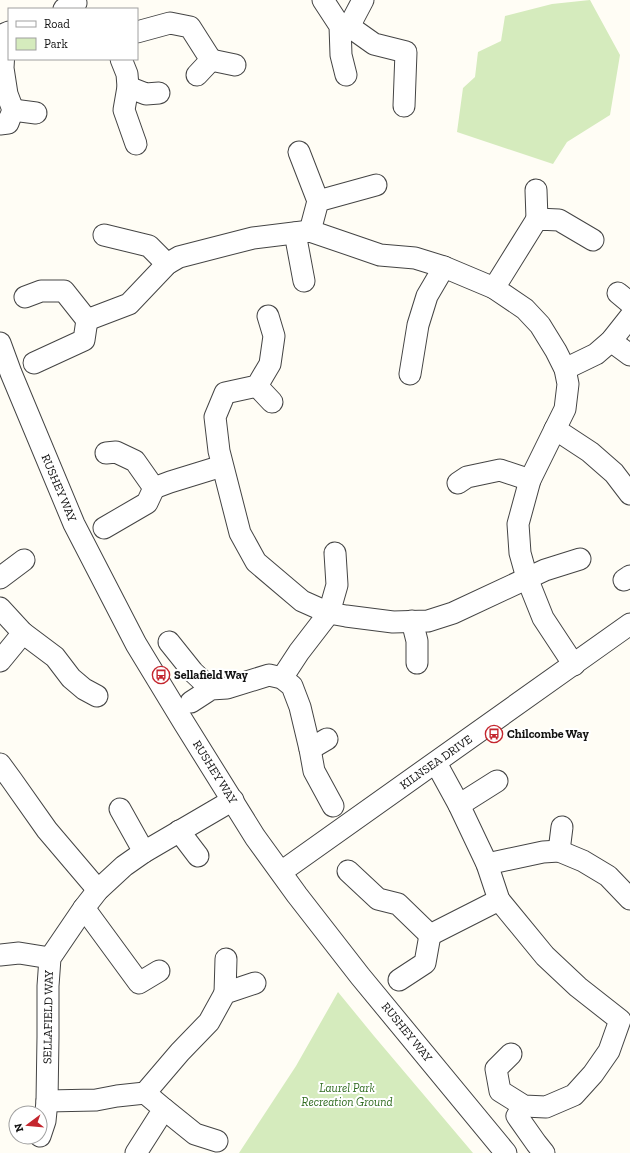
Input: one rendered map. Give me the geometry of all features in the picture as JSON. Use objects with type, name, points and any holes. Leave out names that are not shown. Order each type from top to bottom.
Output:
[{"type":"street","points":[[323,0],[339,30],[341,55],[346,75]]},
{"type":"street","points":[[339,30],[353,18],[363,0]]},
{"type":"street","points":[[138,32],[170,23],[190,27],[211,60],[235,65]]},
{"type":"street","points":[[339,30],[374,44],[406,52],[404,106]]},
{"type":"street","points":[[4,33],[3,68],[7,94],[6,117],[36,113]]},
{"type":"street","points":[[121,60],[127,74],[128,87],[124,110],[136,144]]},
{"type":"street","points":[[197,75],[211,60]]},
{"type":"street","points":[[128,87],[146,94],[159,93]]},
{"type":"street","points":[[299,152],[318,201]]},
{"type":"street","points":[[304,281],[302,232],[318,201],[376,185]]},
{"type":"street","points":[[494,288],[537,219],[536,190]]},
{"type":"street","points":[[537,219],[559,220],[592,240]]},
{"type":"street","points":[[87,320],[129,304],[167,264],[179,257],[253,238],[302,232],[380,255],[415,258],[444,267],[494,288],[525,309],[540,325],[556,351],[568,384],[565,409],[530,480],[518,524],[520,553],[527,578],[543,618],[574,665]]},
{"type":"street","points":[[104,235],[149,246],[167,264]]},
{"type":"street","points":[[410,374],[418,325],[427,296],[444,267]]},
{"type":"street","points":[[25,297],[41,291],[64,291],[87,320],[84,340],[34,363]]},
{"type":"street","points":[[268,316],[274,336],[270,364],[257,386],[225,393],[215,417],[219,451],[240,533],[256,562],[302,601],[328,613],[346,616],[393,622],[428,621],[453,613],[545,570],[580,559]]},
{"type":"street","points":[[564,370],[596,354],[611,341],[630,317]]},
{"type":"street","points":[[611,341],[630,355]]},
{"type":"street","name":"RUSHEY WAY","points":[[0,343],[74,524],[136,644],[255,837],[297,895],[360,976],[506,1153]]},
{"type":"street","points":[[257,386],[272,402]]},
{"type":"street","points":[[555,429],[590,452],[614,473],[630,494]]},
{"type":"street","points":[[106,453],[116,452],[135,462],[154,488]]},
{"type":"street","points":[[104,528],[147,503],[154,488],[222,466]]},
{"type":"street","points":[[458,483],[467,477],[500,470],[530,480]]},
{"type":"street","points":[[282,678],[328,613],[337,585],[335,553]]},
{"type":"street","points":[[0,578],[24,560]]},
{"type":"street","points":[[0,608],[23,633],[55,657],[71,678],[84,689],[97,696]]},
{"type":"street","points":[[412,622],[417,641],[418,663]]},
{"type":"street","name":"KILNSEA DRIVE","points":[[281,872],[630,624]]},
{"type":"street","points":[[0,661],[23,633]]},
{"type":"street","points":[[169,642],[193,672],[211,689]]},
{"type":"street","points":[[191,702],[211,689],[227,688],[269,675],[282,678],[292,686],[300,707],[318,744],[314,771],[333,806]]},
{"type":"street","points":[[436,763],[459,805],[487,864],[499,900],[545,956],[578,987],[625,1019],[609,1051],[593,1074],[574,1095],[546,1107],[524,1106],[500,1091],[496,1069],[511,1054]]},
{"type":"street","points":[[0,764],[47,830],[98,890]]},
{"type":"street","points":[[459,805],[497,781]]},
{"type":"street","name":"SELLAFIELD WAY","points":[[47,1105],[48,986],[50,958],[98,890],[124,866],[144,852],[233,800]]},
{"type":"street","points":[[120,809],[144,852]]},
{"type":"street","points":[[559,851],[562,827]]},
{"type":"street","points":[[180,831],[198,856]]},
{"type":"street","points":[[487,864],[542,852],[559,851],[583,861],[608,876],[630,899]]},
{"type":"street","points":[[348,871],[378,899],[398,904],[430,935]]},
{"type":"street","points":[[430,935],[499,900]]},
{"type":"street","points":[[84,908],[139,983],[158,971]]},
{"type":"street","points":[[399,980],[425,963],[430,935]]},
{"type":"street","points":[[0,955],[19,953],[50,958]]},
{"type":"street","points":[[47,1101],[96,1100],[144,1093],[209,1022],[225,993],[226,959]]},
{"type":"street","points":[[225,993],[255,983]]},
{"type":"street","points":[[144,1093],[195,1134],[217,1141]]},
{"type":"street","points":[[524,1106],[517,1116],[544,1153]]},
{"type":"street","points":[[136,1153],[164,1109]]},
{"type":"green space","points":[[590,0],[620,55],[610,115],[567,142],[553,164],[457,132],[463,88],[475,77],[478,52],[501,41],[505,16],[552,4]]},
{"type":"green space","name":"Laurel Park Recreation Ground","points":[[338,992],[473,1153],[239,1153],[296,1066]]},
{"type":"place","name":"Sellafield Way","points":[[161,675]]},
{"type":"place","name":"Chilcombe Way","points":[[494,734]]}]
